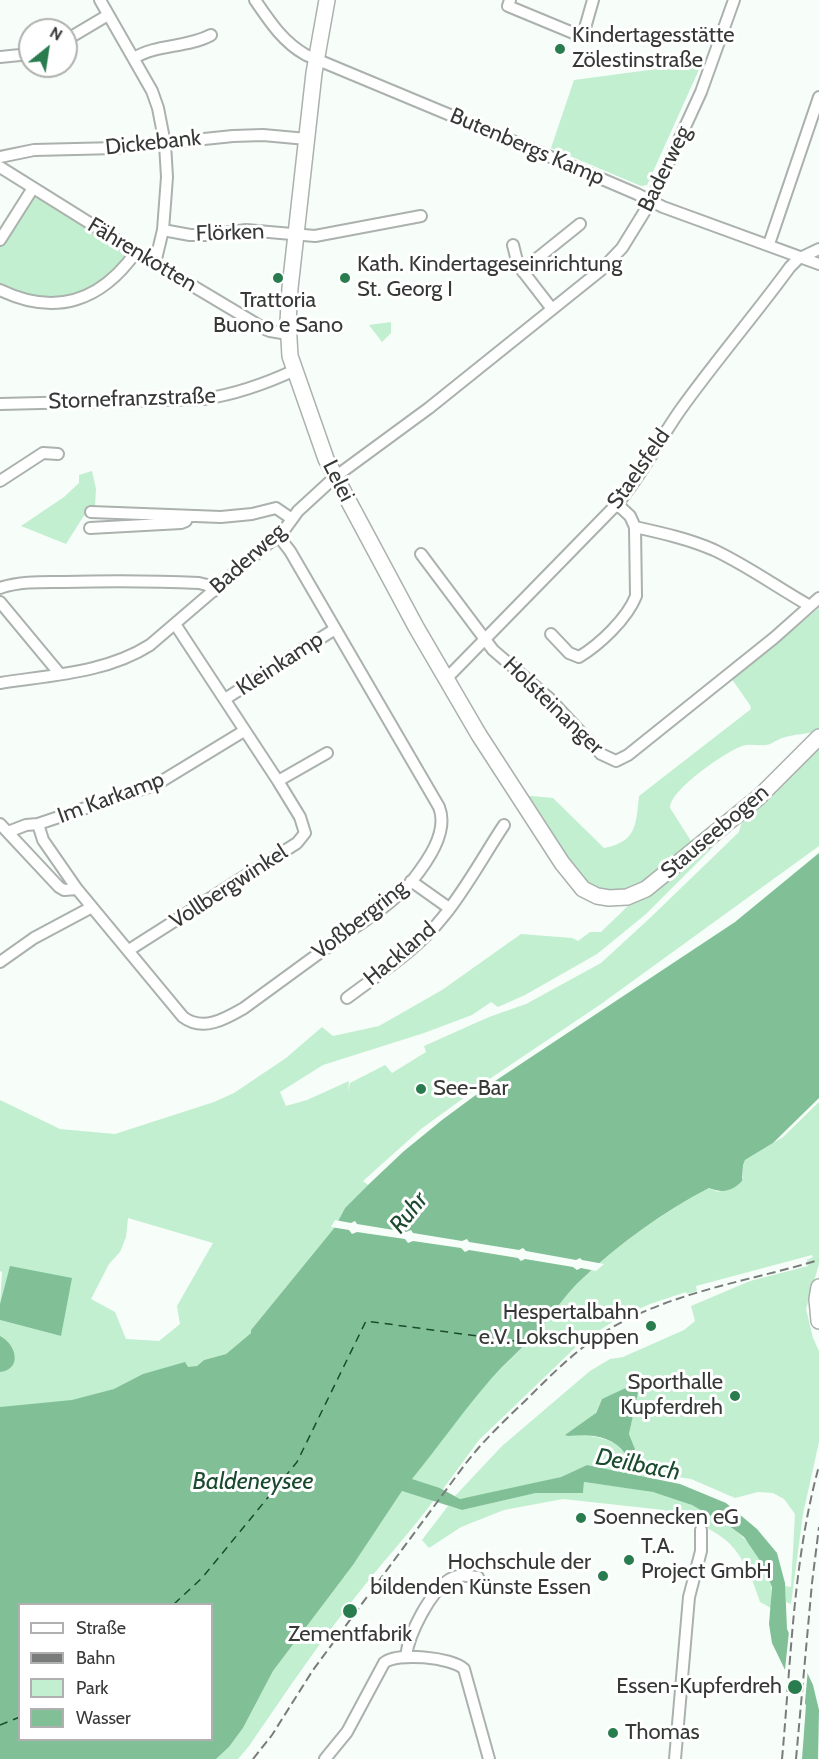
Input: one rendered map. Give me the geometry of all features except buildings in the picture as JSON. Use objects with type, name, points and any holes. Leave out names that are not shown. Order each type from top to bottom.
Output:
[{"type":"street","name":"Butenbergs Kamp","points":[[255,0],[275,30],[296,50],[671,210],[819,264]]},
{"type":"street","name":"Lelei","points":[[327,0],[317,59],[289,297],[288,333],[295,370],[326,459],[446,679],[479,735],[562,863],[578,884],[597,896]]},
{"type":"street","points":[[510,0],[508,6],[578,35],[583,35],[593,0]]},
{"type":"street","name":"Baderweg","points":[[0,682],[113,664],[134,656],[176,624],[269,543],[279,537],[311,498],[335,477],[429,408],[611,260],[631,235],[651,201],[701,92],[734,0]]},
{"type":"street","points":[[102,1],[152,91],[158,108],[165,144],[167,177],[164,230],[155,263]]},
{"type":"street","points":[[78,33],[108,15]]},
{"type":"street","points":[[134,58],[144,53],[197,42],[212,35]]},
{"type":"street","points":[[0,57],[18,55]]},
{"type":"street","points":[[769,244],[819,97]]},
{"type":"street","name":"Dickebank","points":[[0,157],[34,150],[117,148],[233,136],[263,135],[307,139]]},
{"type":"street","name":"Fährenkotten","points":[[0,167],[270,332],[288,333]]},
{"type":"street","points":[[0,240],[33,188]]},
{"type":"street","name":"Flörken","points":[[164,230],[190,235],[246,230],[320,235],[422,216]]},
{"type":"street","points":[[523,272],[579,224]]},
{"type":"street","points":[[513,245],[515,257],[523,272],[552,309]]},
{"type":"street","name":"Staelsfeld","points":[[446,679],[617,504],[697,387],[790,267],[802,257],[819,249]]},
{"type":"street","points":[[0,290],[38,302],[56,303],[82,298],[111,282],[136,252]]},
{"type":"street","name":"Stornefranzstraße","points":[[0,404],[204,399],[232,395],[251,389],[295,370]]},
{"type":"street","points":[[0,482],[43,453],[58,454]]},
{"type":"street","points":[[551,634],[573,656],[579,657],[621,622],[636,596],[635,527],[630,516],[617,504]]},
{"type":"street","points":[[91,512],[229,517],[276,508],[292,519]]},
{"type":"street","points":[[90,528],[181,523],[186,521],[188,516]]},
{"type":"street","points":[[635,527],[694,542],[714,550],[815,602]]},
{"type":"street","name":"Voßbergring","points":[[92,907],[183,1017],[194,1023],[211,1023],[232,1016],[244,1008],[383,907],[411,881],[436,842],[441,826],[441,814],[279,537]]},
{"type":"street","name":"Holsteinanger","points":[[421,554],[485,640],[549,698],[601,754],[616,761],[628,755],[774,638],[815,602]]},
{"type":"street","points":[[0,588],[12,584],[46,582],[128,581],[199,583],[207,585],[214,591]]},
{"type":"street","points":[[0,602],[59,673]]},
{"type":"street","name":"Vollbergwinkel","points":[[129,950],[303,838],[305,833],[304,826],[278,781],[176,624]]},
{"type":"street","name":"Kleinkamp","points":[[225,699],[334,629]]},
{"type":"street","name":"Im Karkamp","points":[[4,828],[38,824],[157,784],[244,730]]},
{"type":"street","name":"Stauseebogen","points":[[597,896],[627,897],[646,889],[759,797],[819,737]]},
{"type":"street","points":[[278,781],[327,753]]},
{"type":"street","name":"Im Karkamp","points":[[38,824],[43,840],[92,907]]},
{"type":"street","name":"Hackland","points":[[348,998],[413,948],[440,921],[504,825]]},
{"type":"street","name":"Im Karkamp","points":[[4,828],[59,887],[64,890],[77,889]]},
{"type":"street","name":"Hackland","points":[[411,881],[449,908]]},
{"type":"street","points":[[0,962],[34,938],[92,907]]},
{"type":"street","points":[[819,1287],[817,1299],[819,1321]]},
{"type":"street","points":[[675,1759],[689,1597],[701,1551],[701,1530]]},
{"type":"street","points":[[406,1656],[409,1640],[435,1594],[449,1580],[457,1576],[478,1577]]},
{"type":"street","points":[[326,1759],[347,1732],[384,1663],[394,1657],[406,1656],[453,1662],[464,1669],[489,1759]]},
{"type":"green space","points":[[702,63],[647,185],[641,186],[551,148],[574,80]]},
{"type":"green space","points":[[33,188],[136,252],[92,294],[51,302],[0,288],[0,240]]},
{"type":"green space","points":[[391,322],[391,333],[382,342],[369,325]]},
{"type":"green space","points":[[92,471],[96,489],[95,506],[90,506],[66,544],[21,526],[64,497],[79,483],[79,475]]},
{"type":"green space","points":[[819,608],[819,731],[787,737],[767,745],[742,746],[688,782],[672,800],[670,808],[693,844],[636,887],[616,892],[583,881],[520,795],[553,798],[604,848],[623,841],[633,830],[639,796],[751,709],[731,678]]},
{"type":"green space","points":[[819,746],[819,846],[601,1004],[491,1078],[421,1129],[363,1181],[368,1185],[345,1208],[335,1227],[251,1330],[252,1332],[226,1354],[204,1360],[197,1366],[112,1390],[0,1487],[0,1320],[61,1336],[0,1304],[2,1272],[0,1271],[0,1100],[60,1129],[115,1134],[214,1102],[234,1093],[286,1058],[322,1027],[333,1036],[379,1026],[442,990],[521,934],[572,938],[578,941],[590,932],[601,932],[630,904],[729,831],[646,914],[597,954],[525,995],[498,1007],[491,1002],[472,1015],[424,1033],[323,1065],[280,1092],[286,1106],[307,1100],[349,1081],[348,1092],[350,1083],[385,1065],[392,1073],[426,1052],[424,1046],[489,1017],[526,1004],[601,963],[739,832],[742,821]],"holes":[[[128,1218],[213,1243],[177,1306],[180,1324],[159,1341],[126,1339],[115,1312],[91,1299],[109,1264],[120,1252],[126,1237]]]},
{"type":"green space","points":[[819,1102],[819,1264],[806,1309],[813,1338],[819,1351],[819,1442],[803,1514],[791,1604],[786,1602],[785,1586],[791,1587],[795,1514],[784,1499],[773,1493],[758,1492],[735,1498],[691,1479],[646,1472],[645,1477],[587,1465],[561,1477],[487,1495],[460,1499],[455,1496],[502,1446],[590,1371],[610,1359],[623,1357],[684,1330],[695,1321],[691,1306],[750,1281],[808,1266],[807,1260],[813,1257],[812,1255],[696,1286],[697,1291],[687,1294],[686,1292],[650,1304],[617,1319],[580,1343],[479,1440],[443,1489],[411,1479],[480,1391],[536,1334],[570,1291],[597,1265],[627,1240],[676,1207],[709,1188],[718,1192],[743,1178],[745,1160],[783,1137]],"holes":[[[638,1393],[629,1434],[635,1449],[626,1455],[613,1443],[585,1435],[602,1399]]]},
{"type":"green space","points":[[584,1482],[644,1490],[671,1497],[726,1523],[755,1550],[765,1567],[771,1585],[771,1608],[760,1602],[744,1563],[730,1544],[699,1524],[664,1510],[563,1499],[504,1510],[461,1527],[429,1548],[422,1540],[448,1506],[462,1510],[536,1493],[583,1493]]},
{"type":"green space","points":[[402,1491],[434,1500],[334,1625],[249,1746],[238,1759],[216,1759],[229,1747],[243,1728],[273,1671],[353,1565]]},
{"type":"water","name":"Baldeneysee","points":[[819,853],[819,1098],[773,1143],[745,1160],[742,1181],[738,1185],[719,1191],[709,1188],[675,1207],[627,1240],[583,1278],[536,1334],[481,1391],[412,1479],[440,1488],[460,1499],[561,1477],[587,1465],[680,1484],[726,1503],[757,1529],[777,1553],[785,1583],[787,1629],[813,1685],[819,1710],[818,1759],[802,1759],[806,1705],[788,1683],[786,1672],[772,1643],[769,1624],[772,1587],[763,1565],[744,1537],[692,1505],[653,1492],[584,1482],[583,1493],[536,1493],[462,1510],[402,1491],[353,1565],[273,1671],[243,1728],[229,1747],[216,1759],[0,1759],[0,1407],[72,1400],[114,1389],[143,1374],[185,1362],[188,1367],[197,1366],[204,1360],[226,1354],[251,1333],[251,1330],[335,1227],[345,1208],[404,1151],[492,1083],[735,922]]},
{"type":"water","points":[[10,1266],[72,1278],[61,1336],[0,1320],[0,1304]]},
{"type":"water","points":[[0,1336],[10,1345],[15,1356],[12,1366],[0,1372]]},
{"type":"water","points":[[632,1385],[638,1393],[629,1434],[635,1449],[632,1457],[626,1455],[614,1443],[600,1437],[565,1435],[596,1413],[602,1399]]},
{"type":"pier","points":[[335,1220],[351,1223],[355,1221],[357,1224],[406,1232],[411,1230],[413,1233],[462,1241],[467,1239],[469,1242],[519,1250],[523,1248],[526,1251],[576,1260],[580,1258],[604,1264],[596,1271],[581,1268],[577,1270],[573,1267],[525,1259],[521,1261],[518,1258],[469,1250],[465,1252],[461,1248],[413,1241],[408,1243],[405,1239],[357,1232],[352,1234],[349,1230],[331,1227]]},
{"type":"pier","points":[[790,1622],[790,1629],[808,1668],[800,1759],[803,1706],[784,1679]]},
{"type":"ferry route","points":[[175,1603],[202,1578],[297,1462],[366,1321],[514,1341]]},
{"type":"ferry route","points":[[0,1725],[18,1718]]},
{"type":"railway","points":[[253,1759],[272,1735],[313,1670],[466,1463],[495,1430],[562,1365],[601,1334],[653,1308],[700,1292],[819,1260]]},
{"type":"railway","points":[[782,1759],[798,1574],[810,1502],[819,1466]]},
{"type":"railway","points":[[796,1759],[819,1527]]},
{"type":"place","name":"Kindertagesstätte Zölestinstraße","points":[[560,49]]},
{"type":"place","name":"Trattoria Buono e Sano","points":[[278,278]]},
{"type":"place","name":"Kath. Kindertageseinrichtung St. Georg I","points":[[345,278]]},
{"type":"place","name":"See-Bar","points":[[421,1089]]},
{"type":"place","name":"Hespertalbahn e.V. Lokschuppen","points":[[651,1326]]},
{"type":"place","name":"Sporthalle Kupferdreh","points":[[735,1396]]},
{"type":"place","name":"Soennecken eG","points":[[581,1518]]},
{"type":"place","name":"T.A. Project GmbH","points":[[629,1560]]},
{"type":"place","name":"Hochschule der bildenden Künste Essen","points":[[603,1576]]},
{"type":"place","name":"Zementfabrik","points":[[350,1611]]},
{"type":"place","name":"Essen-Kupferdreh","points":[[795,1687]]},
{"type":"place","name":"Thomas","points":[[613,1733]]},
{"type":"water label","name":"Ruhr","points":[[409,1213]]},
{"type":"water label","name":"Deilbach","points":[[638,1465]]}]
